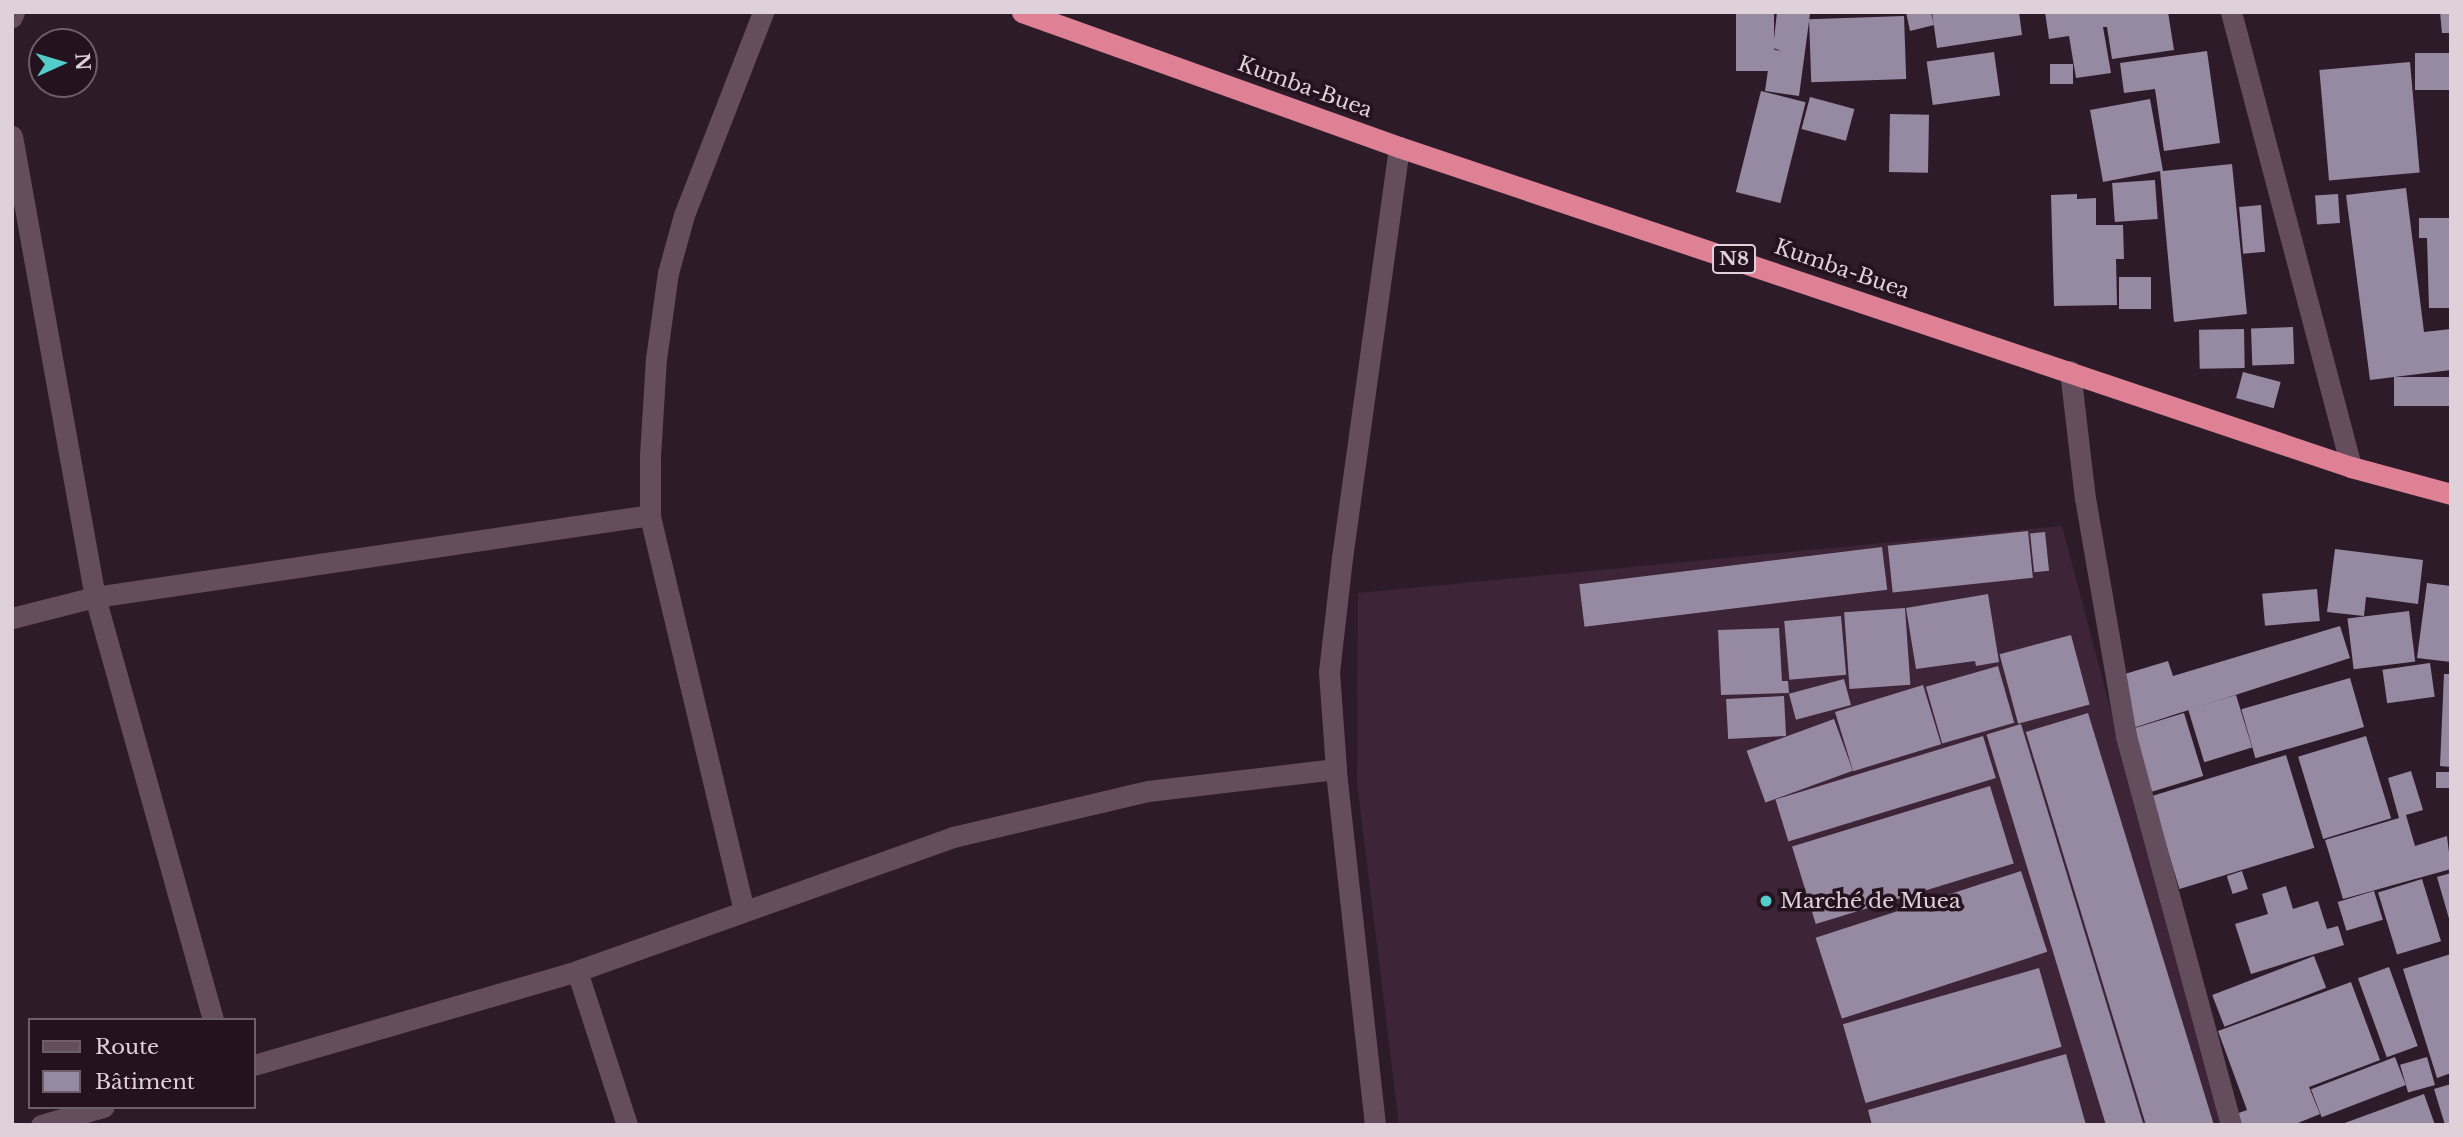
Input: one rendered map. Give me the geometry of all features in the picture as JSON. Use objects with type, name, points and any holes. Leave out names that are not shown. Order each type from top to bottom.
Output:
[{"type":"highway","name":"Kumba-Buea","points":[[1022,12],[1399,147],[2351,467],[2451,494]]},
{"type":"street","points":[[744,911],[650,515],[650,456],[655,373],[668,273],[684,215],[763,12]]},
{"type":"street","points":[[2231,12],[2351,467]]},
{"type":"street","points":[[12,136],[95,597],[213,1018]]},
{"type":"street","points":[[1375,1125],[1336,769],[1329,672],[1342,558],[1399,147]]},
{"type":"street","points":[[2070,371],[2085,498],[2126,736],[2231,1125]]},
{"type":"street","points":[[12,618],[95,597],[650,515]]},
{"type":"street","points":[[256,1064],[577,971],[953,837],[1149,791],[1336,769]]},
{"type":"street","points":[[577,971],[627,1125]]},
{"type":"street","points":[[41,1125],[96,1109]]},
{"type":"shaded area","name":"Marché de Muea","points":[[2062,526],[2221,1125],[1399,1125],[1357,782],[1358,593]]},
{"type":"building","points":[[1736,12],[1774,12],[1774,71],[1736,71]]},
{"type":"building","points":[[1777,12],[1810,14],[1799,96],[1765,91],[1771,49],[1782,51],[1773,48]]},
{"type":"building","points":[[1906,12],[1931,12],[1934,25],[1910,31]]},
{"type":"building","points":[[1932,12],[2019,12],[2022,35],[1937,48]]},
{"type":"building","points":[[2045,12],[2168,12],[2174,50],[2112,59],[2107,27],[2103,27],[2111,73],[2076,78],[2069,36],[2049,39]]},
{"type":"building","points":[[2440,12],[2451,12],[2451,33],[2442,33]]},
{"type":"building","points":[[1904,16],[1906,79],[1811,82],[1809,19]]},
{"type":"building","points":[[2207,51],[2220,143],[2164,151],[2155,89],[2124,93],[2120,63]]},
{"type":"building","points":[[1994,52],[2000,96],[1933,105],[1927,61]]},
{"type":"building","points":[[2415,53],[2451,53],[2451,90],[2415,90]]},
{"type":"building","points":[[2410,62],[2420,173],[2329,181],[2319,70]]},
{"type":"building","points":[[2050,64],[2073,64],[2073,84],[2050,84]]},
{"type":"building","points":[[1761,91],[1806,102],[1780,203],[1736,192]]},
{"type":"building","points":[[1810,97],[1854,109],[1846,141],[1801,129]]},
{"type":"building","points":[[2150,99],[2163,171],[2232,164],[2247,314],[2174,322],[2160,171],[2103,182],[2090,110]]},
{"type":"building","points":[[1890,114],[1929,115],[1928,173],[1889,172]]},
{"type":"building","points":[[2155,180],[2158,219],[2115,222],[2112,183]]},
{"type":"building","points":[[2406,188],[2424,332],[2451,329],[2451,370],[2370,380],[2346,195]]},
{"type":"building","points":[[2077,194],[2077,199],[2096,198],[2096,225],[2123,225],[2124,259],[2116,259],[2117,305],[2054,306],[2051,195]]},
{"type":"building","points":[[2338,194],[2340,223],[2317,225],[2315,196]]},
{"type":"building","points":[[2261,205],[2265,252],[2243,254],[2239,207]]},
{"type":"building","points":[[2419,218],[2451,218],[2451,308],[2429,308],[2427,238],[2419,238]]},
{"type":"building","points":[[2119,277],[2151,277],[2151,309],[2119,309]]},
{"type":"building","points":[[2293,327],[2294,364],[2252,365],[2251,328]]},
{"type":"building","points":[[2244,329],[2245,368],[2200,369],[2199,330]]},
{"type":"building","points":[[2243,372],[2281,382],[2274,408],[2236,398]]},
{"type":"building","points":[[2394,377],[2451,377],[2451,406],[2394,406]]},
{"type":"building","points":[[2028,531],[2033,578],[1893,592],[1888,546]]},
{"type":"building","points":[[2045,532],[2049,571],[2034,572],[2030,534]]},
{"type":"building","points":[[1882,547],[1887,590],[1585,627],[1579,584]]},
{"type":"building","points":[[2335,549],[2423,560],[2418,604],[2366,597],[2364,616],[2327,612]]},
{"type":"building","points":[[2427,583],[2451,586],[2451,662],[2417,658]]},
{"type":"building","points":[[2317,589],[2320,621],[2265,626],[2262,594]]},
{"type":"building","points":[[1988,594],[1999,662],[1976,666],[1975,661],[1916,669],[1906,608]]},
{"type":"building","points":[[1905,608],[1910,685],[1850,689],[1844,612]]},
{"type":"building","points":[[2409,611],[2415,662],[2354,669],[2347,619]]},
{"type":"building","points":[[1841,616],[1846,675],[1789,680],[1784,621]]},
{"type":"building","points":[[2340,626],[2350,658],[2133,728],[2118,676],[2168,661],[2173,676]]},
{"type":"building","points":[[1779,628],[1782,681],[1788,681],[1789,693],[1721,695],[1718,630]]},
{"type":"building","points":[[2071,635],[2090,705],[2018,724],[2000,654]]},
{"type":"building","points":[[2430,663],[2435,697],[2387,703],[2382,670]]},
{"type":"building","points":[[1998,666],[2014,723],[1942,743],[1926,687]]},
{"type":"building","points":[[2444,674],[2451,674],[2451,767],[2440,766]]},
{"type":"building","points":[[2350,678],[2364,727],[2255,758],[2241,709]]},
{"type":"building","points":[[1844,679],[1851,705],[1796,720],[1789,694]]},
{"type":"building","points":[[1923,685],[1941,744],[1853,771],[1835,712]]},
{"type":"building","points":[[2236,695],[2252,748],[2204,762],[2188,710]]},
{"type":"building","points":[[1784,696],[1786,736],[1728,739],[1726,699]]},
{"type":"building","points":[[2088,713],[2214,1125],[2146,1125],[2026,732]]},
{"type":"building","points":[[2184,713],[2203,776],[2147,793],[2128,730]]},
{"type":"building","points":[[1834,719],[1853,771],[1765,802],[1747,751]]},
{"type":"building","points":[[2021,724],[2144,1125],[2106,1125],[1987,735]]},
{"type":"building","points":[[1983,736],[1996,778],[1788,842],[1775,799]]},
{"type":"building","points":[[2366,736],[2391,818],[2323,839],[2298,757]]},
{"type":"building","points":[[2286,755],[2314,848],[2180,889],[2151,796]]},
{"type":"building","points":[[2411,771],[2423,810],[2406,815],[2415,846],[2447,836],[2451,869],[2343,899],[2325,840],[2399,818],[2388,778]]},
{"type":"building","points":[[2436,772],[2451,772],[2451,788],[2436,788]]},
{"type":"building","points":[[1990,786],[2014,863],[1816,924],[1792,847]]},
{"type":"building","points":[[2021,871],[2047,952],[1842,1019],[1816,938]]},
{"type":"building","points":[[2242,871],[2248,889],[2233,894],[2227,876]]},
{"type":"building","points":[[2451,873],[2451,922],[2450,922],[2437,877]]},
{"type":"building","points":[[2422,879],[2441,941],[2397,955],[2378,892]]},
{"type":"building","points":[[2286,886],[2293,909],[2318,901],[2327,929],[2338,926],[2344,945],[2251,974],[2235,924],[2268,914],[2262,894]]},
{"type":"building","points":[[2374,891],[2383,920],[2346,931],[2338,902]]},
{"type":"building","points":[[2451,954],[2451,1073],[2437,1078],[2403,969]]},
{"type":"building","points":[[2314,956],[2326,988],[2224,1027],[2212,995]]},
{"type":"building","points":[[2389,967],[2418,1046],[2387,1057],[2358,978]]},
{"type":"building","points":[[2039,968],[2062,1047],[1866,1103],[1843,1024]]},
{"type":"building","points":[[2351,982],[2380,1060],[2309,1087],[2320,1114],[2293,1125],[2237,1125],[2233,1115],[2247,1110],[2218,1031]]},
{"type":"building","points":[[2066,1054],[2086,1125],[1872,1125],[1868,1110]]},
{"type":"building","points":[[2395,1057],[2406,1085],[2322,1117],[2311,1089]]},
{"type":"building","points":[[2427,1057],[2435,1085],[2408,1093],[2400,1065]]},
{"type":"building","points":[[2451,1084],[2451,1125],[2445,1125],[2434,1089]]},
{"type":"building","points":[[2424,1094],[2435,1125],[2342,1125],[2342,1124]]},
{"type":"place","name":"Marché de Muea","points":[[1766,901]]}]
